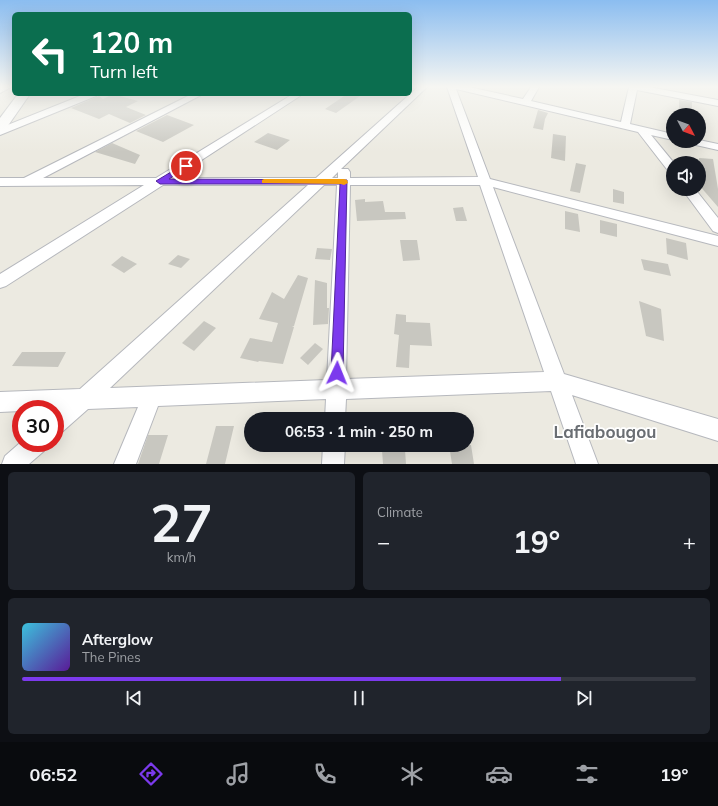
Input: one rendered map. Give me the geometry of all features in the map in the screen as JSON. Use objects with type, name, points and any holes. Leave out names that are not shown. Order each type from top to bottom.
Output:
[{"type":"street","points":[[0,127],[13,109]]},
{"type":"street","points":[[0,132],[57,109]]},
{"type":"street","points":[[26,182],[170,109]]},
{"type":"street","points":[[0,282],[276,109]]},
{"type":"street","points":[[64,417],[400,109]]},
{"type":"street","points":[[459,109],[588,464]]},
{"type":"street","points":[[550,109],[666,135]]},
{"type":"street","points":[[625,126],[629,109]]},
{"type":"street","points":[[642,130],[666,161]]},
{"type":"street","points":[[706,144],[718,147]]},
{"type":"street","points":[[335,412],[344,160]]},
{"type":"street","points":[[0,182],[485,181],[718,241]]},
{"type":"street","points":[[693,196],[718,228]]},
{"type":"street","points":[[0,402],[557,381],[718,430]]},
{"type":"street","points":[[125,464],[152,396]]},
{"type":"street","points":[[13,464],[26,452]]},
{"type":"street","points":[[333,464],[334,452]]},
{"type":"building","points":[[73,109],[130,109],[146,115],[130,123],[109,114],[99,119]]},
{"type":"building","points":[[326,109],[342,109],[336,113]]},
{"type":"building","points":[[538,110],[548,113],[543,130],[533,128]]},
{"type":"building","points":[[167,115],[194,125],[163,142],[136,131]]},
{"type":"building","points":[[268,133],[290,140],[277,150],[254,142]]},
{"type":"building","points":[[553,134],[566,136],[565,161],[551,158]]},
{"type":"building","points":[[112,143],[140,155],[135,164],[95,152]]},
{"type":"building","points":[[706,158],[713,159],[718,189],[718,207],[706,193]]},
{"type":"building","points":[[576,163],[586,165],[580,193],[570,191]]},
{"type":"building","points":[[613,189],[624,192],[624,204],[613,202]]},
{"type":"building","points":[[365,199],[365,202],[383,201],[385,212],[405,212],[406,219],[357,221],[355,200]]},
{"type":"building","points":[[463,207],[467,221],[456,221],[453,208]]},
{"type":"building","points":[[565,211],[578,214],[580,232],[565,229]]},
{"type":"building","points":[[600,220],[617,224],[617,237],[600,233]]},
{"type":"building","points":[[666,238],[686,243],[688,260],[667,254]]},
{"type":"building","points":[[400,240],[417,240],[420,260],[403,261]]},
{"type":"building","points":[[317,248],[332,249],[330,260],[315,259]]},
{"type":"building","points":[[178,255],[190,259],[181,268],[168,264]]},
{"type":"building","points":[[122,256],[137,264],[124,273],[111,265]]},
{"type":"building","points":[[641,259],[668,264],[671,276],[644,270]]},
{"type":"building","points":[[298,275],[308,278],[294,326],[292,326],[294,327],[283,364],[258,362],[240,358],[250,338],[272,342],[278,323],[259,319],[272,292],[284,299]]},
{"type":"building","points":[[315,280],[327,283],[327,308],[329,308],[328,324],[313,325]]},
{"type":"building","points":[[639,301],[661,309],[664,341],[646,336]]},
{"type":"building","points":[[396,314],[406,315],[406,322],[430,323],[432,346],[410,345],[409,368],[396,367],[399,335],[394,334]]},
{"type":"building","points":[[204,321],[216,328],[194,351],[182,343]]},
{"type":"building","points":[[315,343],[323,349],[308,365],[300,358]]},
{"type":"building","points":[[22,352],[66,352],[58,367],[12,366]]},
{"type":"building","points":[[216,426],[234,426],[225,464],[206,464]]},
{"type":"building","points":[[148,435],[168,435],[159,464],[138,464]]},
{"type":"building","points":[[382,452],[405,452],[406,464],[383,464]]},
{"type":"building","points":[[450,452],[472,452],[474,464],[452,464]]},
{"type":"slow traffic","points":[[264,181],[344,181],[344,183]]},
{"type":"district","name":"Lafiabougou","points":[[605,431]]},
{"type":"route","points":[[186,166],[160,181],[344,181],[337,373]]}]
